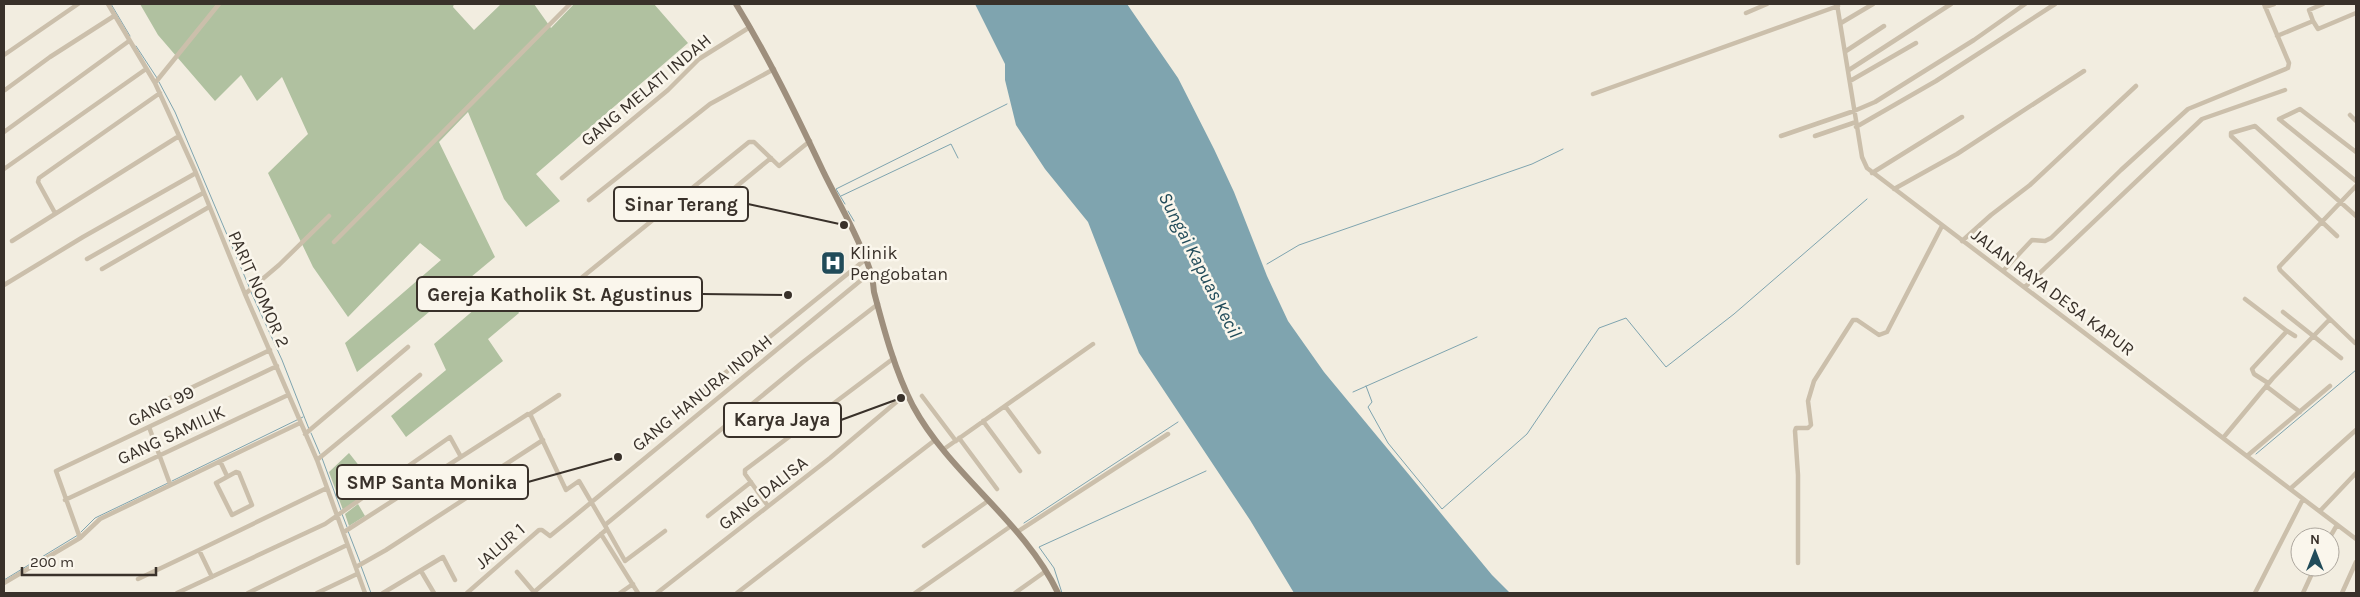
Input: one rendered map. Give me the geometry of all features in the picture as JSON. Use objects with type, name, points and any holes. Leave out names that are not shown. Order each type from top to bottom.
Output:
[{"type":"main road","points":[[736,4],[774,69],[866,259],[894,358],[907,393],[935,440],[1017,532],[1047,570],[1058,593]]},
{"type":"street","points":[[4,55],[78,4]]},
{"type":"street","name":"PARIT NOMOR 2","points":[[108,4],[155,83],[196,173],[208,207],[317,460],[365,593]]},
{"type":"street","points":[[155,83],[219,4]]},
{"type":"street","points":[[334,242],[570,4]]},
{"type":"street","points":[[1746,13],[1767,4]]},
{"type":"street","points":[[1841,23],[1873,4]]},
{"type":"street","points":[[1849,70],[1951,4]]},
{"type":"street","points":[[1780,136],[1875,102],[1974,40],[2025,4]]},
{"type":"street","points":[[1816,136],[1856,125],[1936,82],[2055,4]]},
{"type":"street","points":[[2003,271],[2032,240],[2044,241],[2051,238],[2120,170],[2188,109],[2288,68],[2289,63],[2265,5],[2274,4]]},
{"type":"street","points":[[2323,4],[2309,10],[2318,29],[2356,13]]},
{"type":"street","points":[[1593,94],[1837,5]]},
{"type":"street","name":"JALAN RAYA DESA KAPUR","points":[[1837,5],[1846,51],[1856,125],[1864,163],[1872,173],[2356,538]]},
{"type":"street","points":[[5,90],[50,57],[114,16]]},
{"type":"street","points":[[2277,36],[2313,21]]},
{"type":"street","points":[[1846,51],[1884,26]]},
{"type":"street","name":"GANG MELATI INDAH","points":[[562,178],[668,90],[699,59],[750,27]]},
{"type":"street","points":[[4,132],[129,41]]},
{"type":"street","points":[[1850,81],[1916,44]]},
{"type":"street","points":[[4,169],[146,69]]},
{"type":"street","points":[[590,200],[710,104],[774,69]]},
{"type":"street","points":[[1894,189],[1957,154],[2084,71]]},
{"type":"street","points":[[1962,241],[1991,215],[2030,186],[2136,86]]},
{"type":"street","points":[[2025,287],[2202,119],[2285,90]]},
{"type":"street","points":[[55,213],[38,182],[39,178],[160,93]]},
{"type":"street","points":[[2356,152],[2300,108],[2279,119],[2356,181]]},
{"type":"street","points":[[2350,115],[2356,120]]},
{"type":"street","points":[[1872,173],[1962,117]]},
{"type":"street","points":[[2337,236],[2231,136],[2231,133],[2255,126],[2356,216]]},
{"type":"street","points":[[12,241],[179,136]]},
{"type":"street","points":[[580,279],[749,142],[754,142],[777,165],[781,165],[810,141]]},
{"type":"street","points":[[726,195],[771,158]]},
{"type":"street","points":[[4,285],[83,237],[196,173]]},
{"type":"street","points":[[2356,186],[2279,268],[2356,343]]},
{"type":"street","points":[[87,259],[203,193]]},
{"type":"street","points":[[102,269],[208,207]]},
{"type":"street","points":[[245,294],[279,265],[329,216]]},
{"type":"street","points":[[1798,563],[1798,475],[1795,431],[1796,428],[1808,428],[1811,425],[1808,401],[1814,381],[1853,320],[1857,320],[1879,335],[1887,332],[1942,226]]},
{"type":"street","points":[[704,390],[866,259]]},
{"type":"street","name":"GANG HANURA INDAH","points":[[551,535],[871,272]]},
{"type":"street","points":[[2245,299],[2295,336]]},
{"type":"street","points":[[517,572],[533,593],[601,534],[606,527],[803,362],[878,304]]},
{"type":"street","points":[[2284,312],[2340,358]]},
{"type":"street","points":[[2223,438],[2267,385],[2330,319]]},
{"type":"street","points":[[2287,331],[2252,369],[2254,374],[2300,412]]},
{"type":"street","points":[[944,450],[1092,344]]},
{"type":"street","points":[[305,434],[408,347]]},
{"type":"street","points":[[151,407],[270,350]]},
{"type":"street","points":[[768,506],[745,470],[894,358]]},
{"type":"street","name":"GANG 99","points":[[65,500],[56,471],[277,366]]},
{"type":"street","points":[[317,460],[420,375]]},
{"type":"street","points":[[2247,456],[2330,386]]},
{"type":"street","name":"GANG DALISA","points":[[657,593],[830,458],[907,393]]},
{"type":"street","name":"GANG SAMILIK","points":[[65,500],[288,395]]},
{"type":"street","points":[[344,532],[559,395]]},
{"type":"street","points":[[922,396],[997,489]]},
{"type":"street","points":[[1005,406],[1039,452]]},
{"type":"street","points":[[530,414],[566,490],[579,481],[592,500],[624,561],[665,530]]},
{"type":"street","points":[[983,422],[1020,470]]},
{"type":"street","points":[[4,583],[80,538],[95,522],[170,484],[300,423]]},
{"type":"street","points":[[149,427],[170,484]]},
{"type":"street","points":[[2290,489],[2356,430]]},
{"type":"street","points":[[1017,532],[1168,434]]},
{"type":"street","points":[[177,593],[338,516],[450,437],[461,456]]},
{"type":"street","points":[[356,567],[386,550],[496,478],[503,466],[543,440]]},
{"type":"street","points":[[737,593],[935,440]]},
{"type":"street","points":[[220,461],[227,476]]},
{"type":"street","points":[[239,472],[252,504],[233,515],[230,514],[216,483],[227,476],[239,472]]},
{"type":"street","points":[[2320,511],[2356,473]]},
{"type":"street","points":[[708,516],[751,482]]},
{"type":"street","points":[[138,579],[327,488]]},
{"type":"street","points":[[2255,593],[2303,499]]},
{"type":"street","points":[[65,500],[80,538]]},
{"type":"street","points":[[924,546],[988,501]]},
{"type":"street","points":[[915,593],[1011,526]]},
{"type":"street","name":"JALUR 1","points":[[467,593],[539,530],[542,530],[548,536],[551,535]]},
{"type":"street","points":[[601,534],[638,593]]},
{"type":"street","points":[[248,593],[347,545]]},
{"type":"street","points":[[199,550],[212,577]]},
{"type":"street","points":[[383,593],[442,557],[455,580]]},
{"type":"street","points":[[2342,593],[2356,562]]},
{"type":"street","points":[[1015,593],[1047,570]]},
{"type":"street","points":[[421,571],[434,593]]},
{"type":"street","points":[[317,593],[357,574]]},
{"type":"street","points":[[2303,593],[2310,577]]},
{"type":"street","points":[[620,593],[632,584]]},
{"type":"street","points":[[628,588],[632,593]]},
{"type":"green space","points":[[140,4],[454,4],[453,7],[474,30],[501,4],[534,4],[551,28],[574,4],[654,4],[688,43],[536,174],[560,201],[526,227],[504,199],[468,112],[439,142],[495,257],[357,372],[345,343],[441,260],[420,243],[348,317],[313,267],[268,173],[308,134],[282,77],[257,101],[241,75],[215,101],[158,35]]},
{"type":"green space","points":[[503,285],[519,313],[488,339],[503,361],[406,437],[391,416],[446,370],[434,344]]},
{"type":"green space","points":[[349,453],[376,487],[343,510],[329,472]]},
{"type":"green space","points":[[358,504],[365,516],[349,526],[345,514]]},
{"type":"water","name":"Sungai Kapuas Kecil","points":[[975,4],[1127,4],[1178,78],[1234,192],[1267,276],[1288,321],[1324,372],[1492,575],[1510,593],[1294,593],[1250,520],[1139,353],[1088,222],[1045,169],[1016,125],[1005,80],[1005,64]]},
{"type":"waterway","points":[[111,4],[130,36]]},
{"type":"waterway","points":[[136,46],[157,78]]},
{"type":"waterway","points":[[159,82],[175,112],[250,289]]},
{"type":"waterway","points":[[845,204],[836,189],[1007,104]]},
{"type":"waterway","points":[[841,196],[951,144],[958,158]]},
{"type":"waterway","points":[[1267,264],[1299,245],[1532,164],[1563,149]]},
{"type":"waterway","points":[[1366,386],[1372,402],[1368,407],[1388,443],[1442,509],[1527,434],[1599,328],[1626,318],[1666,367],[1734,314],[1867,199]]},
{"type":"waterway","points":[[848,211],[854,221]]},
{"type":"waterway","points":[[251,292],[282,360],[309,429]]},
{"type":"waterway","points":[[1353,392],[1477,337]]},
{"type":"waterway","points":[[2256,454],[2356,370]]},
{"type":"waterway","points":[[172,481],[303,417]]},
{"type":"waterway","points":[[1024,523],[1178,422]]},
{"type":"waterway","points":[[311,433],[320,454]]},
{"type":"waterway","points":[[322,458],[341,510]]},
{"type":"waterway","points":[[1062,593],[1054,568],[1039,547],[1206,471]]},
{"type":"waterway","points":[[81,532],[95,518],[168,483]]},
{"type":"waterway","points":[[342,514],[347,527]]},
{"type":"waterway","points":[[348,531],[360,562]]},
{"type":"waterway","points":[[4,580],[78,535]]},
{"type":"waterway","points":[[361,566],[371,593]]},
{"type":"place","name":"Sinar Terang","points":[[844,225]]},
{"type":"place","name":"Klinik Pengobatan","points":[[833,263]]},
{"type":"place","name":"Gereja Katholik St. Agustinus","points":[[788,295]]},
{"type":"place","name":"Karya Jaya","points":[[901,398]]},
{"type":"place","name":"SMP Santa Monika","points":[[618,457]]}]
